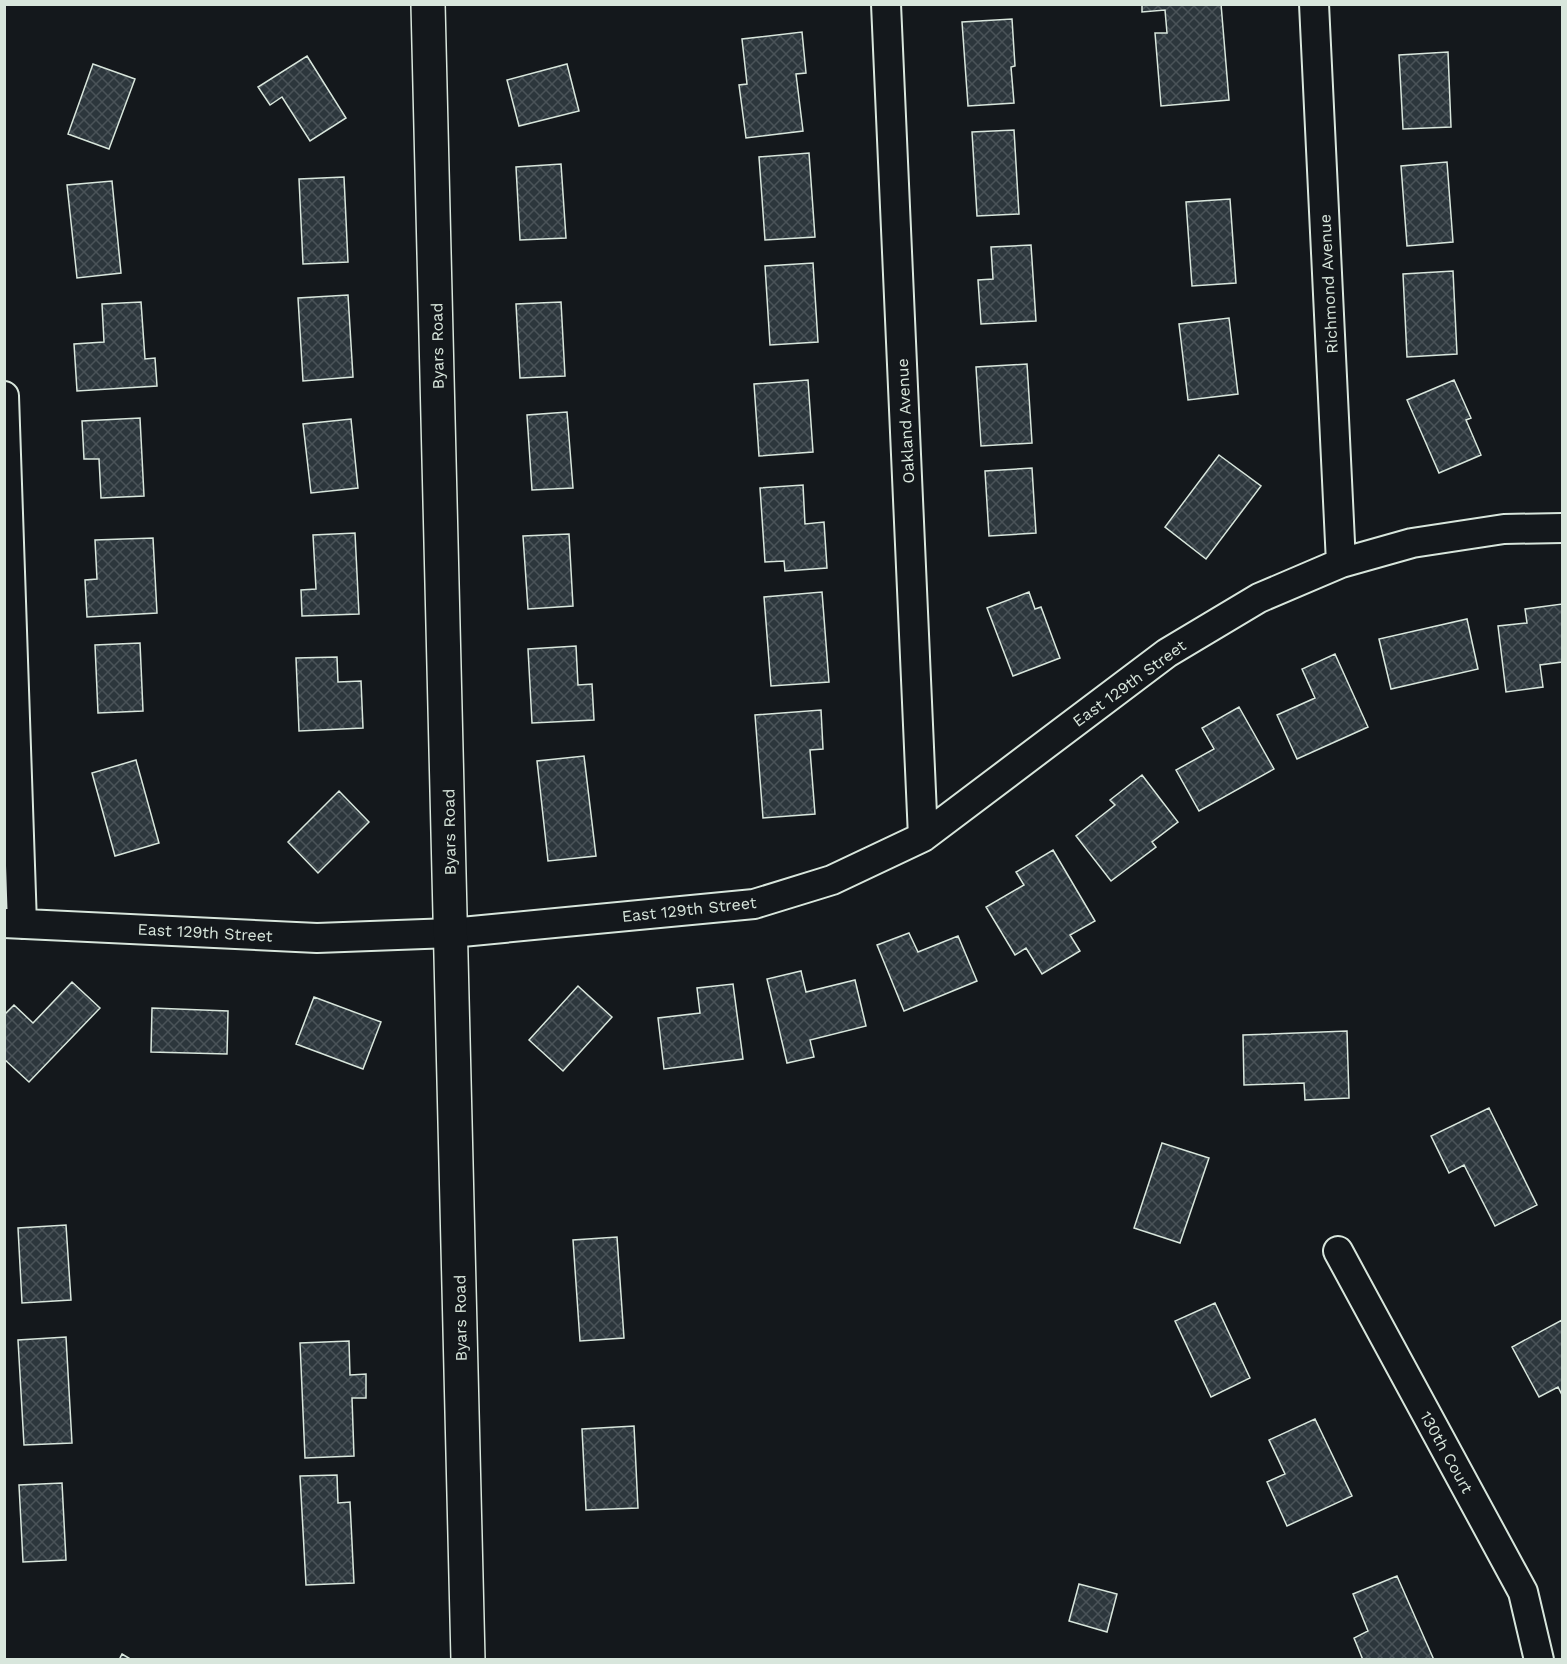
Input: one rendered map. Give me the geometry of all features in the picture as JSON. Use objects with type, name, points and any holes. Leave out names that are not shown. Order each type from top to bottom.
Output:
[{"type":"street","name":"Byars Road","points":[[428,4],[468,1659]]},
{"type":"street","name":"Oakland Avenue","points":[[886,4],[924,837]]},
{"type":"street","name":"Richmond Avenue","points":[[1314,4],[1341,563]]},
{"type":"street","points":[[4,396],[13,923]]},
{"type":"street","name":"East 129th Street","points":[[13,923],[317,938],[451,933],[753,904],[832,880],[924,837],[1167,652],[1259,598],[1341,563],[1412,543],[1504,529],[1563,528]]},
{"type":"street","name":"130th Court","points":[[1338,1251],[1522,1592],[1539,1659]]},
{"type":"building","points":[[1142,4],[1221,4],[1229,100],[1161,106],[1155,33],[1167,33],[1165,10],[1142,12]]},
{"type":"building","points":[[1012,19],[1015,66],[1011,67],[1014,103],[968,106],[962,22]]},
{"type":"building","points":[[802,32],[806,73],[796,74],[803,131],[746,138],[739,85],[747,84],[742,39]]},
{"type":"building","points":[[1448,52],[1451,127],[1403,129],[1399,55]]},
{"type":"building","points":[[307,56],[346,118],[310,141],[282,97],[270,105],[258,87]]},
{"type":"building","points":[[93,64],[135,79],[109,149],[68,134]]},
{"type":"building","points":[[567,64],[579,111],[519,126],[507,80]]},
{"type":"building","points":[[1014,130],[1019,214],[977,216],[972,132]]},
{"type":"building","points":[[809,153],[815,237],[765,240],[759,157]]},
{"type":"building","points":[[1447,162],[1453,242],[1407,246],[1401,166]]},
{"type":"building","points":[[561,164],[566,238],[520,240],[516,167]]},
{"type":"building","points":[[344,177],[348,262],[303,264],[299,179]]},
{"type":"building","points":[[112,181],[121,273],[77,278],[67,185]]},
{"type":"building","points":[[1230,199],[1236,283],[1192,286],[1186,202]]},
{"type":"building","points":[[1031,245],[1036,321],[981,324],[978,280],[993,279],[991,247]]},
{"type":"building","points":[[813,263],[818,342],[770,345],[765,266]]},
{"type":"building","points":[[1453,271],[1457,354],[1407,357],[1403,274]]},
{"type":"building","points":[[348,295],[353,377],[303,381],[298,298]]},
{"type":"building","points":[[141,302],[145,359],[155,358],[157,386],[77,391],[74,344],[104,342],[102,304]]},
{"type":"building","points":[[561,302],[565,376],[520,378],[516,304]]},
{"type":"building","points":[[1229,318],[1238,394],[1188,400],[1179,324]]},
{"type":"building","points":[[1027,364],[1032,443],[981,446],[976,367]]},
{"type":"building","points":[[808,380],[813,452],[759,456],[754,384]]},
{"type":"building","points":[[1454,380],[1471,418],[1466,420],[1481,455],[1439,473],[1407,400]]},
{"type":"building","points":[[567,412],[573,488],[532,490],[527,415]]},
{"type":"building","points":[[140,418],[144,496],[101,498],[99,459],[84,459],[82,421]]},
{"type":"building","points":[[351,419],[358,488],[311,493],[303,424]]},
{"type":"building","points":[[1219,455],[1261,486],[1206,559],[1165,527]]},
{"type":"building","points":[[1032,468],[1036,533],[989,536],[985,471]]},
{"type":"building","points":[[803,485],[805,524],[824,522],[827,568],[785,571],[784,561],[765,562],[760,488]]},
{"type":"building","points":[[355,533],[359,614],[302,616],[301,590],[316,589],[313,535]]},
{"type":"building","points":[[569,534],[573,606],[528,609],[523,536]]},
{"type":"building","points":[[153,538],[157,613],[87,617],[85,580],[97,579],[95,540]]},
{"type":"building","points":[[822,592],[829,682],[771,686],[764,597]]},
{"type":"building","points":[[1029,592],[1035,609],[1041,607],[1060,658],[1013,676],[987,608]]},
{"type":"building","points":[[1562,604],[1562,662],[1540,665],[1543,687],[1506,692],[1498,626],[1527,623],[1525,609]]},
{"type":"building","points":[[1467,619],[1478,669],[1391,689],[1379,639]]},
{"type":"building","points":[[140,643],[143,711],[98,713],[95,645]]},
{"type":"building","points":[[576,646],[578,685],[592,684],[594,720],[532,723],[528,649]]},
{"type":"building","points":[[1335,654],[1368,727],[1297,759],[1277,715],[1315,698],[1302,669]]},
{"type":"building","points":[[337,657],[338,682],[361,681],[363,728],[299,731],[296,658]]},
{"type":"building","points":[[1239,707],[1274,769],[1199,811],[1176,770],[1214,749],[1202,728]]},
{"type":"building","points":[[821,710],[823,749],[810,750],[815,814],[763,818],[755,715]]},
{"type":"building","points":[[584,756],[596,856],[548,861],[537,761]]},
{"type":"building","points":[[136,760],[159,843],[115,856],[92,773]]},
{"type":"building","points":[[1142,775],[1178,822],[1152,842],[1156,847],[1111,881],[1076,836],[1115,805],[1110,800]]},
{"type":"building","points":[[339,791],[369,822],[318,873],[288,842]]},
{"type":"building","points":[[1053,850],[1095,921],[1070,935],[1080,951],[1042,974],[1026,948],[1015,955],[986,907],[1024,885],[1016,872]]},
{"type":"building","points":[[909,933],[918,952],[958,936],[977,981],[904,1011],[877,945]]},
{"type":"building","points":[[801,971],[806,992],[855,980],[866,1026],[810,1040],[814,1057],[787,1063],[767,979]]},
{"type":"building","points":[[72,982],[100,1008],[29,1082],[4,1059],[4,1015],[14,1005],[33,1023]]},
{"type":"building","points":[[733,984],[743,1059],[664,1069],[658,1018],[700,1013],[697,988]]},
{"type":"building","points":[[578,986],[612,1017],[563,1071],[529,1040]]},
{"type":"building","points":[[314,997],[381,1022],[363,1069],[296,1044]]},
{"type":"building","points":[[152,1008],[228,1011],[227,1054],[151,1052]]},
{"type":"building","points":[[1347,1031],[1349,1098],[1305,1100],[1304,1083],[1244,1085],[1243,1035]]},
{"type":"building","points":[[1489,1108],[1537,1205],[1495,1226],[1464,1165],[1449,1173],[1431,1136]]},
{"type":"building","points":[[1162,1143],[1209,1158],[1180,1243],[1134,1228]]},
{"type":"building","points":[[66,1225],[71,1300],[22,1303],[18,1228]]},
{"type":"building","points":[[617,1237],[624,1338],[580,1341],[573,1240]]},
{"type":"building","points":[[1215,1303],[1250,1378],[1211,1397],[1175,1321]]},
{"type":"building","points":[[1562,1320],[1562,1395],[1558,1387],[1539,1397],[1512,1347]]},
{"type":"building","points":[[66,1337],[72,1443],[24,1445],[18,1340]]},
{"type":"building","points":[[349,1341],[350,1375],[366,1374],[366,1398],[352,1398],[354,1456],[305,1458],[300,1343]]},
{"type":"building","points":[[1315,1419],[1352,1496],[1287,1526],[1267,1482],[1285,1474],[1269,1440]]},
{"type":"building","points":[[634,1426],[638,1508],[586,1510],[582,1429]]},
{"type":"building","points":[[337,1475],[338,1503],[350,1502],[354,1583],[306,1585],[300,1476]]},
{"type":"building","points":[[62,1483],[66,1560],[23,1562],[19,1485]]},
{"type":"building","points":[[1397,1576],[1434,1660],[1363,1660],[1354,1638],[1368,1631],[1353,1594]]},
{"type":"building","points":[[1079,1584],[1117,1594],[1107,1632],[1069,1621]]},
{"type":"building","points":[[122,1654],[132,1660],[119,1660]]}]
